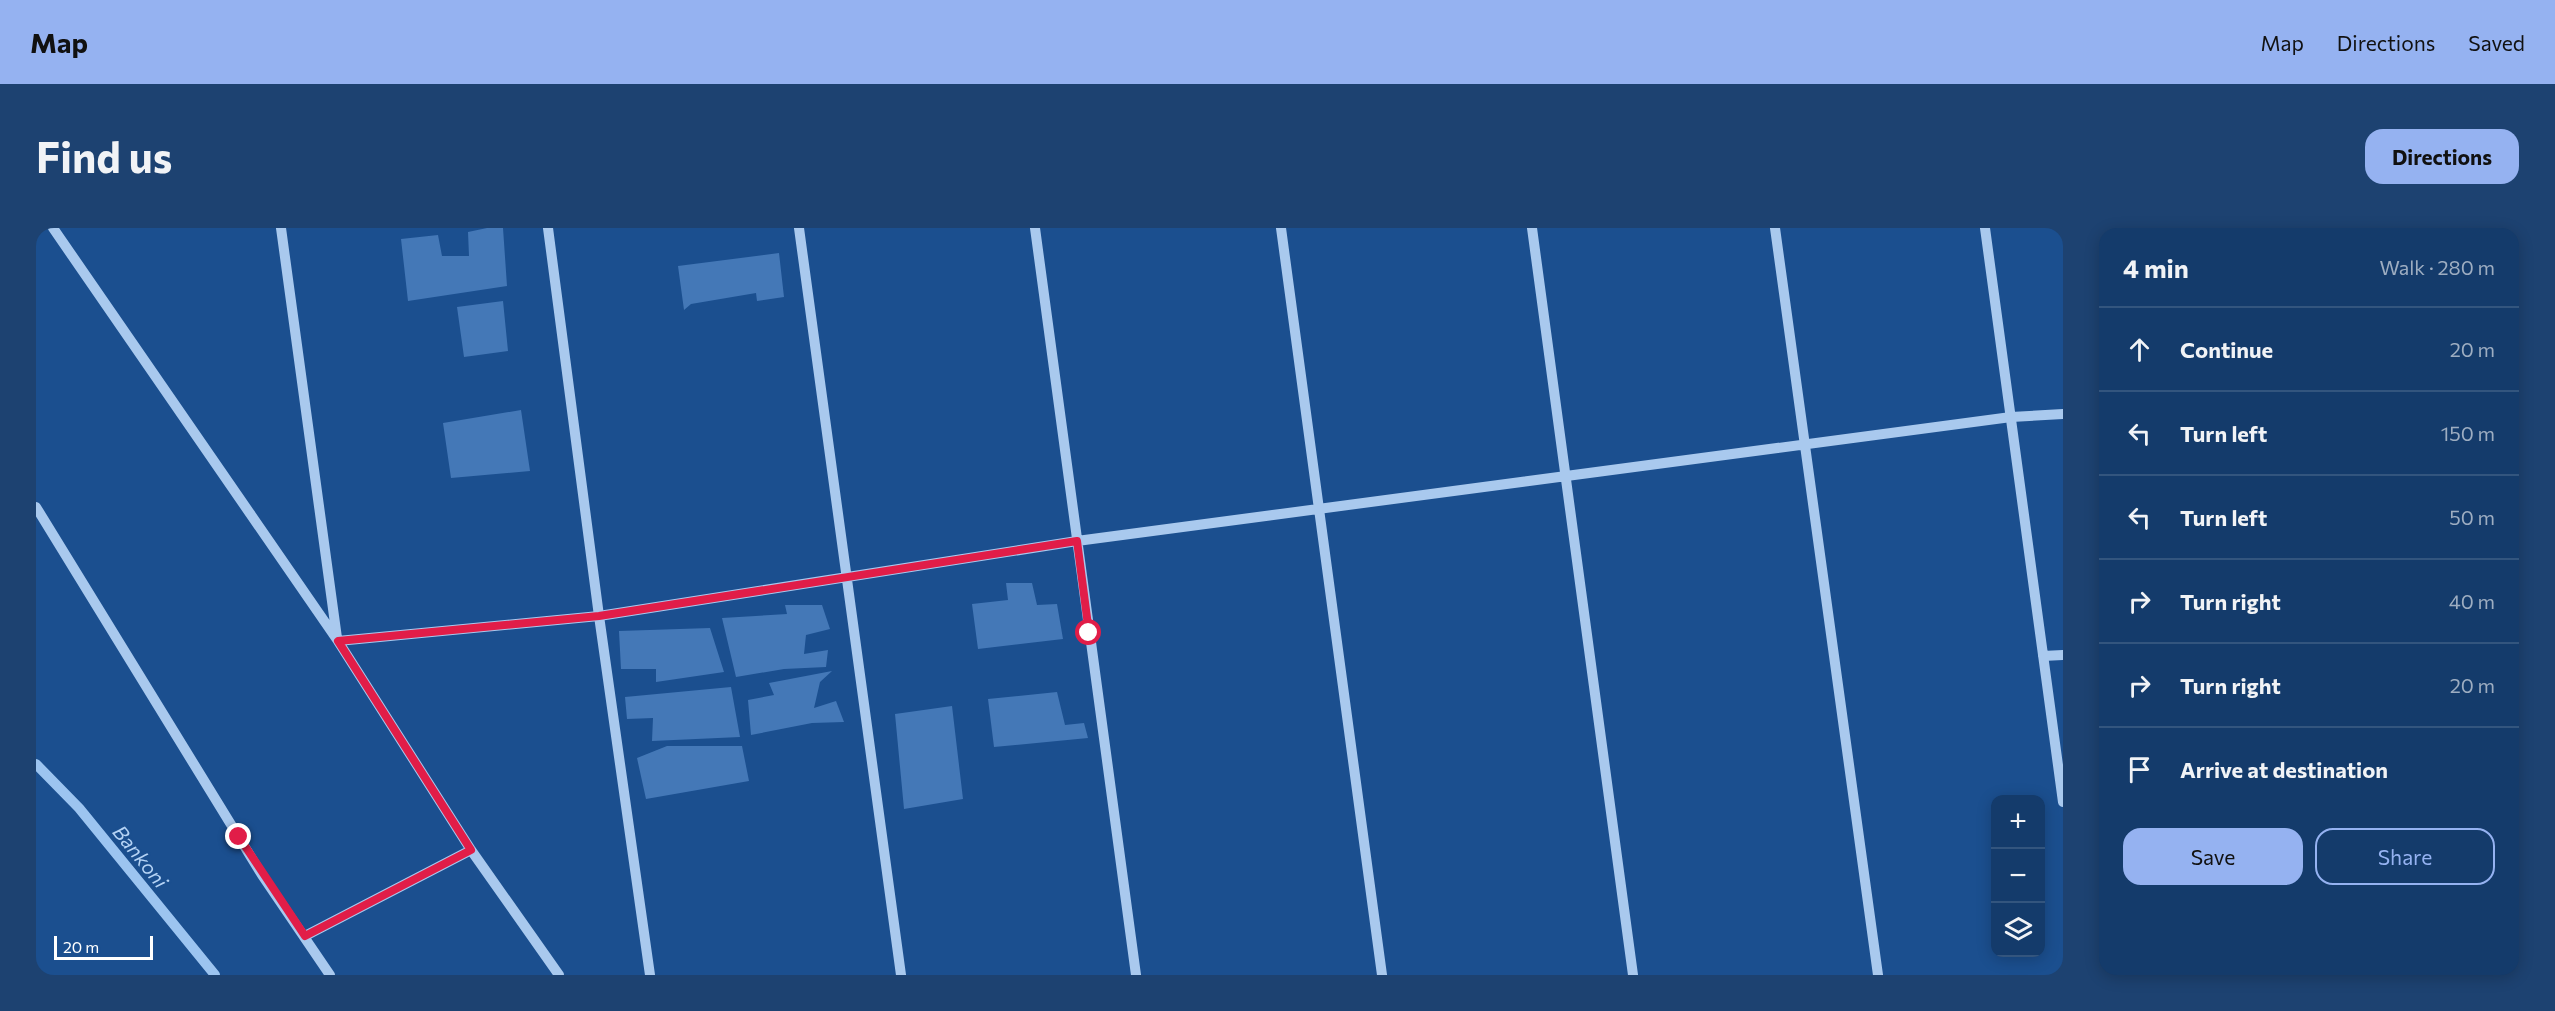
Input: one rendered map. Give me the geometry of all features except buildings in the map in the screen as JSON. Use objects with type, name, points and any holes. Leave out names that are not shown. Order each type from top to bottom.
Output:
[{"type":"street","points":[[53,228],[338,641],[471,850],[559,975]]},
{"type":"street","points":[[280,228],[338,641]]},
{"type":"street","points":[[548,228],[599,616],[650,975]]},
{"type":"street","points":[[800,228],[901,975]]},
{"type":"street","points":[[1035,228],[1136,975]]},
{"type":"street","points":[[1281,228],[1382,975]]},
{"type":"street","points":[[1532,228],[1633,975]]},
{"type":"street","points":[[1775,228],[1878,975]]},
{"type":"street","points":[[1985,228],[2063,802]]},
{"type":"street","points":[[338,641],[599,616],[1077,541],[2011,417],[2063,414]]},
{"type":"street","points":[[36,507],[262,875],[330,975]]},
{"type":"street","points":[[2043,656],[2063,656]]},
{"type":"street","points":[[305,936],[471,850]]},
{"type":"waterway","name":"Bankoni","points":[[36,764],[79,808],[215,975]]},
{"type":"route","points":[[239,837],[262,875],[305,936],[471,850],[338,641],[599,616],[1077,541],[1089,633]]}]
